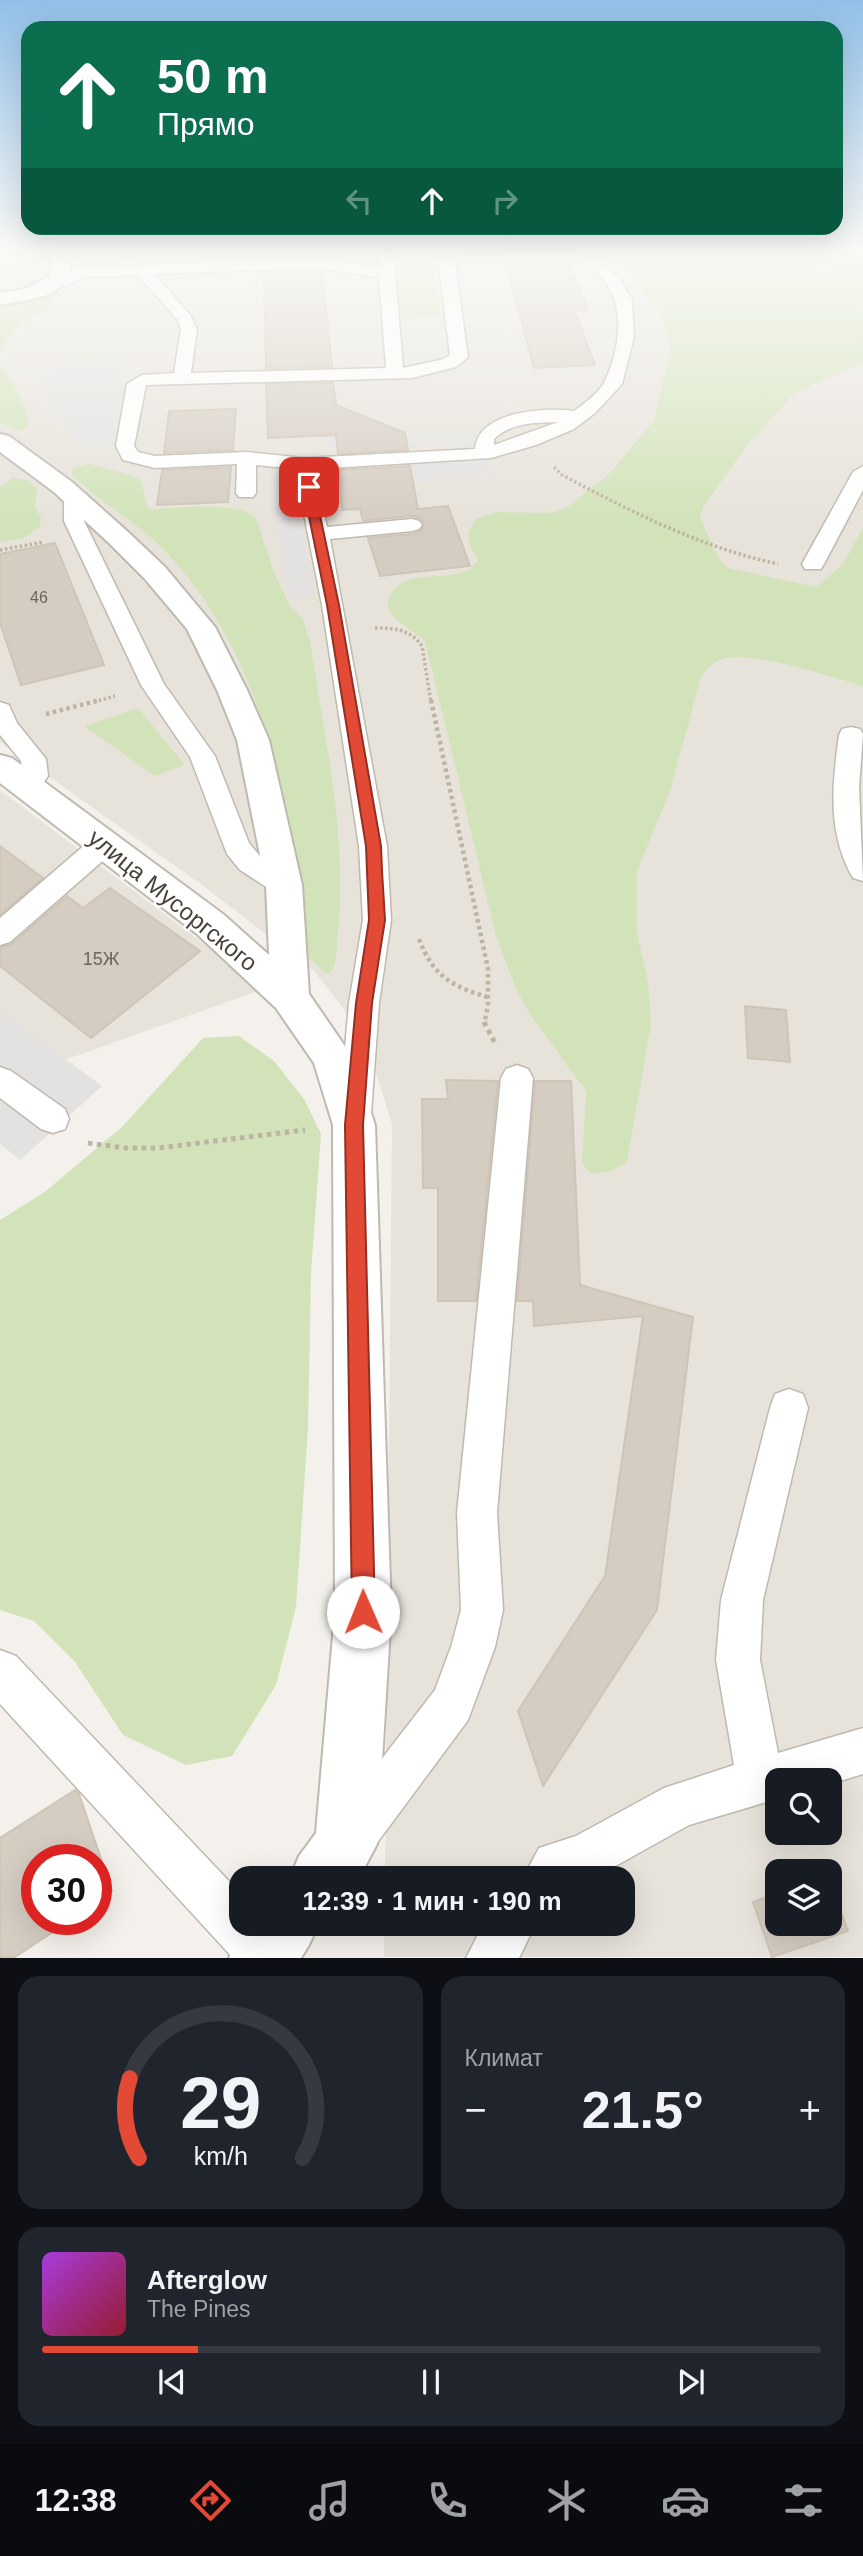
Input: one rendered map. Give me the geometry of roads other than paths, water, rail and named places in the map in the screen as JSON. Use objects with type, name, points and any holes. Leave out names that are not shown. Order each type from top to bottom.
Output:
[{"type":"street","points":[[0,441],[22,455],[74,498],[155,573],[200,627],[232,690],[253,740],[284,886],[290,997]]},
{"type":"street","name":"улица Мусоргского","points":[[8,747],[104,844],[211,924],[290,997],[332,1058],[354,1125],[363,1612],[333,1861]]},
{"type":"lane","points":[[182,378],[183,355],[188,340]]},
{"type":"lane","points":[[392,340],[395,374]]},
{"type":"lane","points":[[457,340],[459,357],[432,369],[395,374],[142,380],[136,384],[125,451],[138,460],[155,462],[247,458],[304,464],[484,454],[529,441],[567,425],[580,415],[613,384],[625,340]]},
{"type":"lane","points":[[484,454],[485,438],[500,424],[526,418],[580,415]]},
{"type":"lane","points":[[246,493],[247,458]]},
{"type":"lane","points":[[304,464],[333,605],[373,846],[377,920],[364,1003],[354,1125]]},
{"type":"lane","points":[[813,564],[863,472]]},
{"type":"lane","points":[[74,498],[74,521],[153,685],[202,756],[237,847],[250,863],[284,886]]},
{"type":"lane","points":[[318,534],[412,524]]},
{"type":"lane","points":[[851,735],[845,798],[853,853],[863,870]]},
{"type":"lane","points":[[0,934],[104,844]]},
{"type":"lane","points":[[333,1861],[452,1704],[473,1647],[482,1609],[477,1513],[517,1078]]},
{"type":"lane","points":[[0,1080],[53,1119]]},
{"type":"lane","points":[[761,1780],[738,1660],[743,1600],[789,1408]]},
{"type":"lane","points":[[0,1672],[270,1948]]},
{"type":"lane","points":[[555,1866],[584,1858],[680,1804],[863,1751]]},
{"type":"lane","points":[[491,1958],[504,1936]]}]
